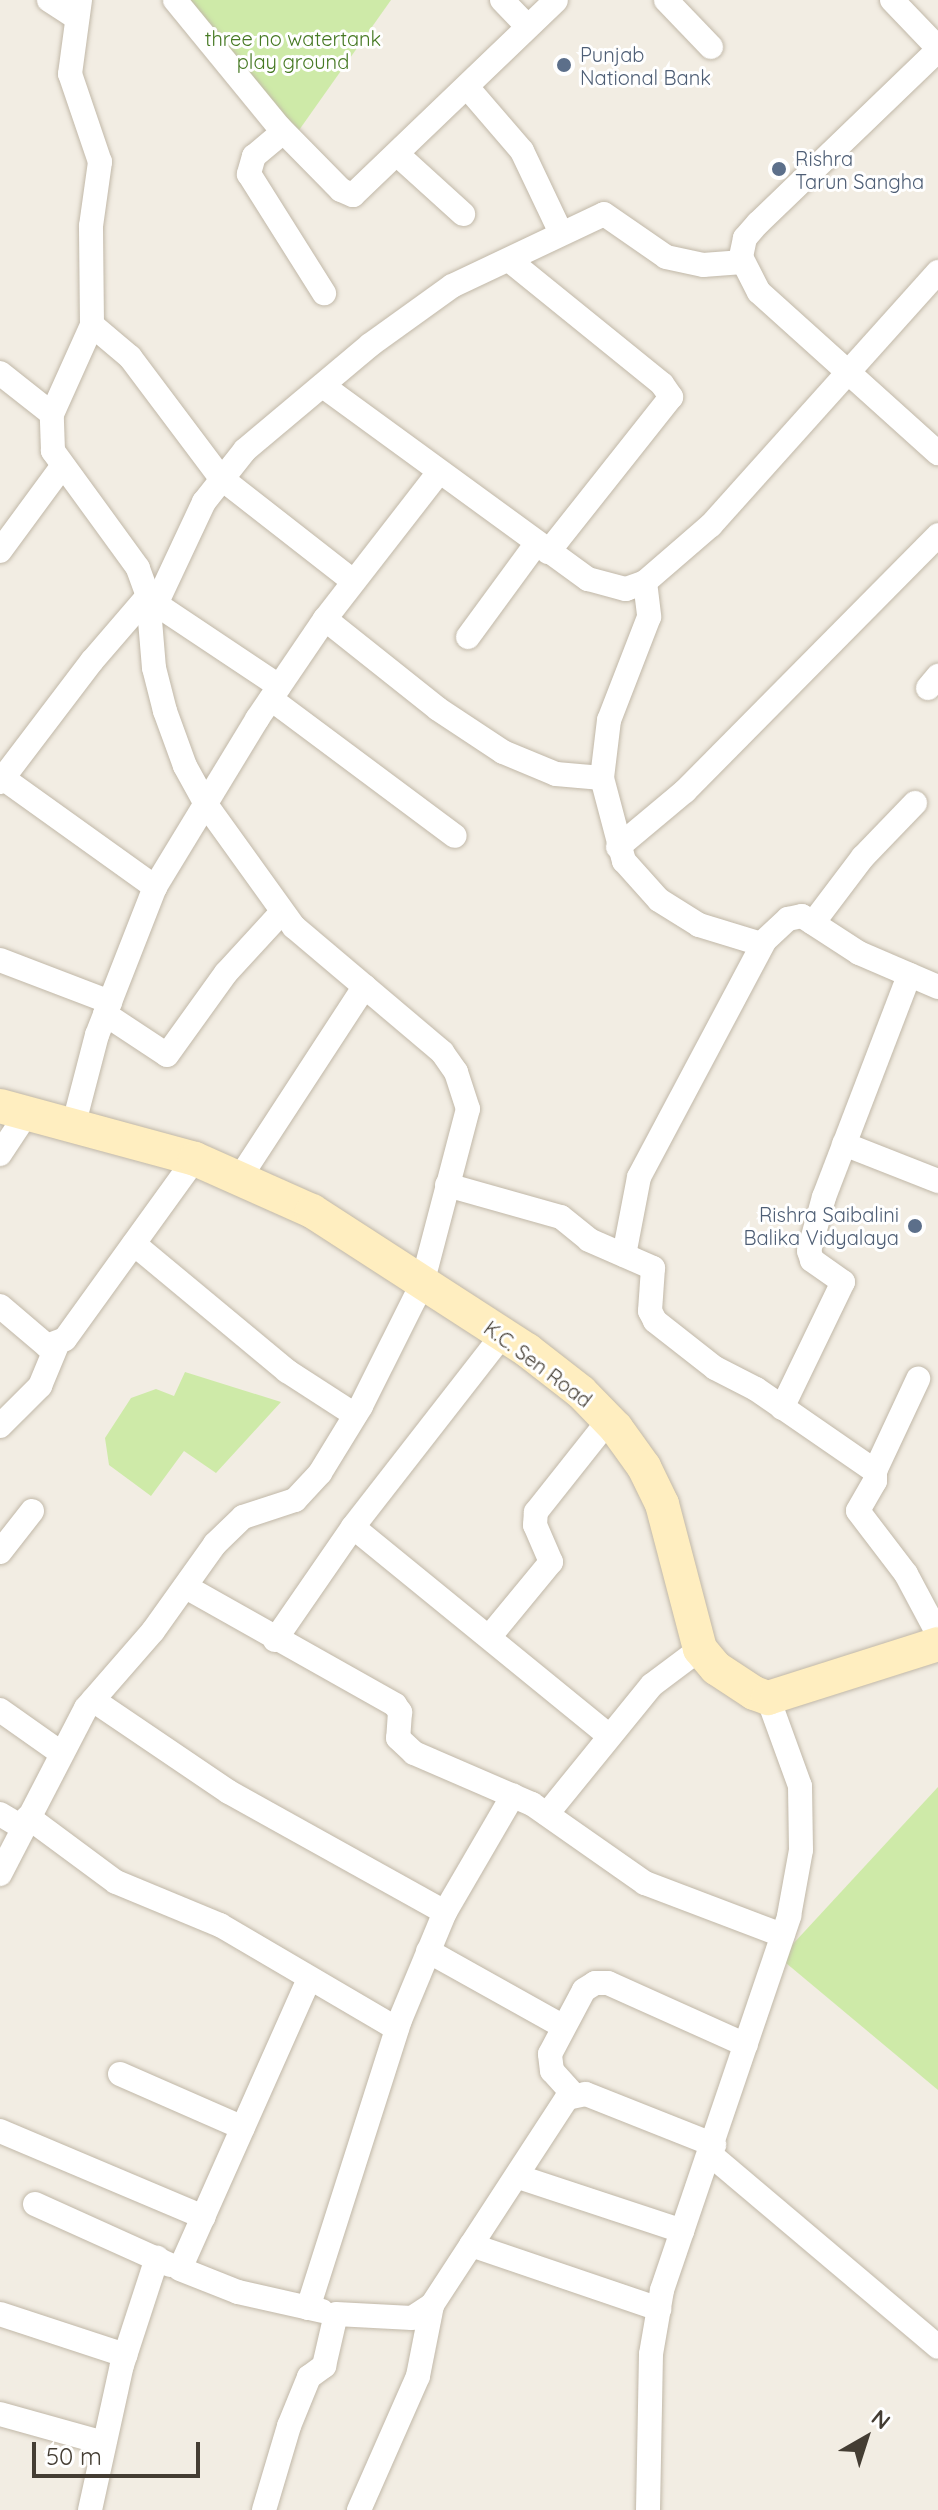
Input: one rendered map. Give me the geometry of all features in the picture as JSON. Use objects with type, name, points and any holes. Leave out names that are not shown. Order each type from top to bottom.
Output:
[{"type":"street","points":[[0,1874],[61,1753],[93,1700],[186,1587],[215,1544],[243,1517],[281,1507],[305,1491],[355,1415],[422,1284],[447,1185],[465,1130],[465,1092],[442,1052],[281,913],[207,806],[185,766],[165,711],[154,668],[152,605],[127,550],[61,468],[49,437],[52,414],[92,325],[91,226],[100,162],[72,90],[70,60],[79,9],[49,0]]},
{"type":"street","points":[[175,0],[283,132],[347,194],[366,187],[556,0]]},
{"type":"street","points":[[502,0],[528,27]]},
{"type":"street","points":[[666,0],[711,47]]},
{"type":"street","points":[[892,0],[938,49],[758,223],[741,247],[743,262],[759,292],[847,375],[938,453]]},
{"type":"street","points":[[467,87],[522,151],[561,233]]},
{"type":"street","points":[[283,132],[250,161],[249,174],[324,293]]},
{"type":"street","points":[[398,155],[463,214]]},
{"type":"street","points":[[155,887],[1,779],[92,661],[152,605],[189,530],[221,478],[265,432],[426,303],[604,214],[666,257],[703,265],[743,262]]},
{"type":"street","points":[[468,637],[671,397],[662,384],[509,260]]},
{"type":"street","points":[[323,386],[542,548],[607,586],[626,589],[645,582],[711,525],[938,272]]},
{"type":"street","points":[[92,325],[130,357],[221,478],[353,581]]},
{"type":"street","points":[[0,373],[52,414]]},
{"type":"street","points":[[0,551],[61,468]]},
{"type":"street","points":[[74,1123],[108,1008],[155,887],[275,693],[325,619],[439,472]]},
{"type":"street","points":[[618,847],[685,791],[938,535]]},
{"type":"street","points":[[645,582],[649,617],[609,720],[602,778],[618,847],[636,877],[681,915],[741,940],[764,942]]},
{"type":"street","points":[[152,605],[275,693],[455,836]]},
{"type":"street","points":[[325,619],[438,709],[503,752],[556,774],[602,778]]},
{"type":"street","points":[[813,923],[863,857],[915,803]]},
{"type":"street","points":[[0,960],[108,1008],[167,1055],[226,973],[281,913]]},
{"type":"street","points":[[624,1255],[639,1177],[764,942],[793,916],[813,923],[859,953],[938,987]]},
{"type":"street","points":[[782,1408],[843,1282],[812,1260],[809,1251],[844,1144],[909,975]]},
{"type":"street","points":[[239,1179],[365,986]]},
{"type":"street","points":[[0,1154],[14,1110]]},
{"type":"street","name":"K.C. Sen Road","points":[[14,1110],[74,1123],[195,1159],[312,1211],[503,1334],[581,1392],[609,1420],[644,1467],[662,1504],[700,1649]]},
{"type":"street","points":[[844,1144],[938,1181]]},
{"type":"street","points":[[0,1426],[40,1386],[57,1345],[73,1332],[195,1159]]},
{"type":"street","points":[[447,1185],[561,1217],[589,1240],[653,1268],[650,1311],[655,1321],[715,1368],[782,1408],[875,1471]]},
{"type":"street","points":[[134,1244],[287,1371],[355,1415]]},
{"type":"street","points":[[0,1306],[36,1339],[57,1345]]},
{"type":"street","points":[[275,1640],[353,1527],[503,1334]]},
{"type":"street","points":[[918,1379],[875,1471],[875,1481],[858,1511],[906,1574],[938,1634]]},
{"type":"street","points":[[490,1636],[551,1562],[535,1525],[536,1512],[609,1420]]},
{"type":"street","points":[[0,1552],[32,1511]]},
{"type":"street","points":[[353,1527],[609,1736]]},
{"type":"street","points":[[186,1587],[398,1708],[398,1738],[406,1748],[513,1795],[547,1814],[645,1883],[782,1935]]},
{"type":"street","points":[[768,1698],[938,1644]]},
{"type":"street","points":[[547,1814],[660,1677],[700,1649],[733,1681],[768,1698],[792,1760],[802,1810],[795,1889],[782,1935],[713,2150],[682,2231],[659,2309],[649,2380],[648,2510]]},
{"type":"street","points":[[93,1700],[229,1792],[445,1912]]},
{"type":"street","points":[[0,1710],[61,1753]]},
{"type":"street","points":[[308,2308],[397,2029],[428,1951],[445,1912],[513,1795]]},
{"type":"street","points":[[0,1814],[25,1823],[116,1882],[220,1925],[397,2029]]},
{"type":"street","points":[[428,1951],[562,2026]]},
{"type":"street","points":[[180,2269],[309,1979]]},
{"type":"street","points":[[746,2045],[602,1982],[584,1990],[562,2026],[550,2062],[557,2079],[573,2094],[713,2150],[938,2347]]},
{"type":"street","points":[[120,2074],[243,2128]]},
{"type":"street","points":[[359,2510],[418,2376],[432,2305],[573,2094]]},
{"type":"street","points":[[0,2131],[204,2217]]},
{"type":"street","points":[[519,2177],[682,2231]]},
{"type":"street","points":[[35,2204],[238,2292],[336,2314],[412,2318],[432,2305]]},
{"type":"street","points":[[471,2245],[659,2309]]},
{"type":"street","points":[[90,2510],[125,2355],[157,2258]]},
{"type":"street","points":[[0,2314],[125,2355]]},
{"type":"street","points":[[264,2510],[289,2426],[309,2377],[324,2366],[336,2314]]},
{"type":"street","points":[[0,2414],[104,2443]]},
{"type":"green space","name":"three no watertank play ground","points":[[184,0],[391,0],[297,133]]},
{"type":"green space","points":[[185,1372],[281,1402],[216,1473],[184,1451],[151,1496],[109,1465],[105,1438],[131,1398],[156,1389],[174,1396]]},
{"type":"green space","points":[[938,1787],[938,2090],[780,1958]]},
{"type":"place","name":"Punjab National Bank","points":[[564,65]]},
{"type":"place","name":"Rishra Tarun Sangha","points":[[779,169]]},
{"type":"place","name":"Rishra Saibalini Balika Vidyalaya","points":[[915,1226]]}]
